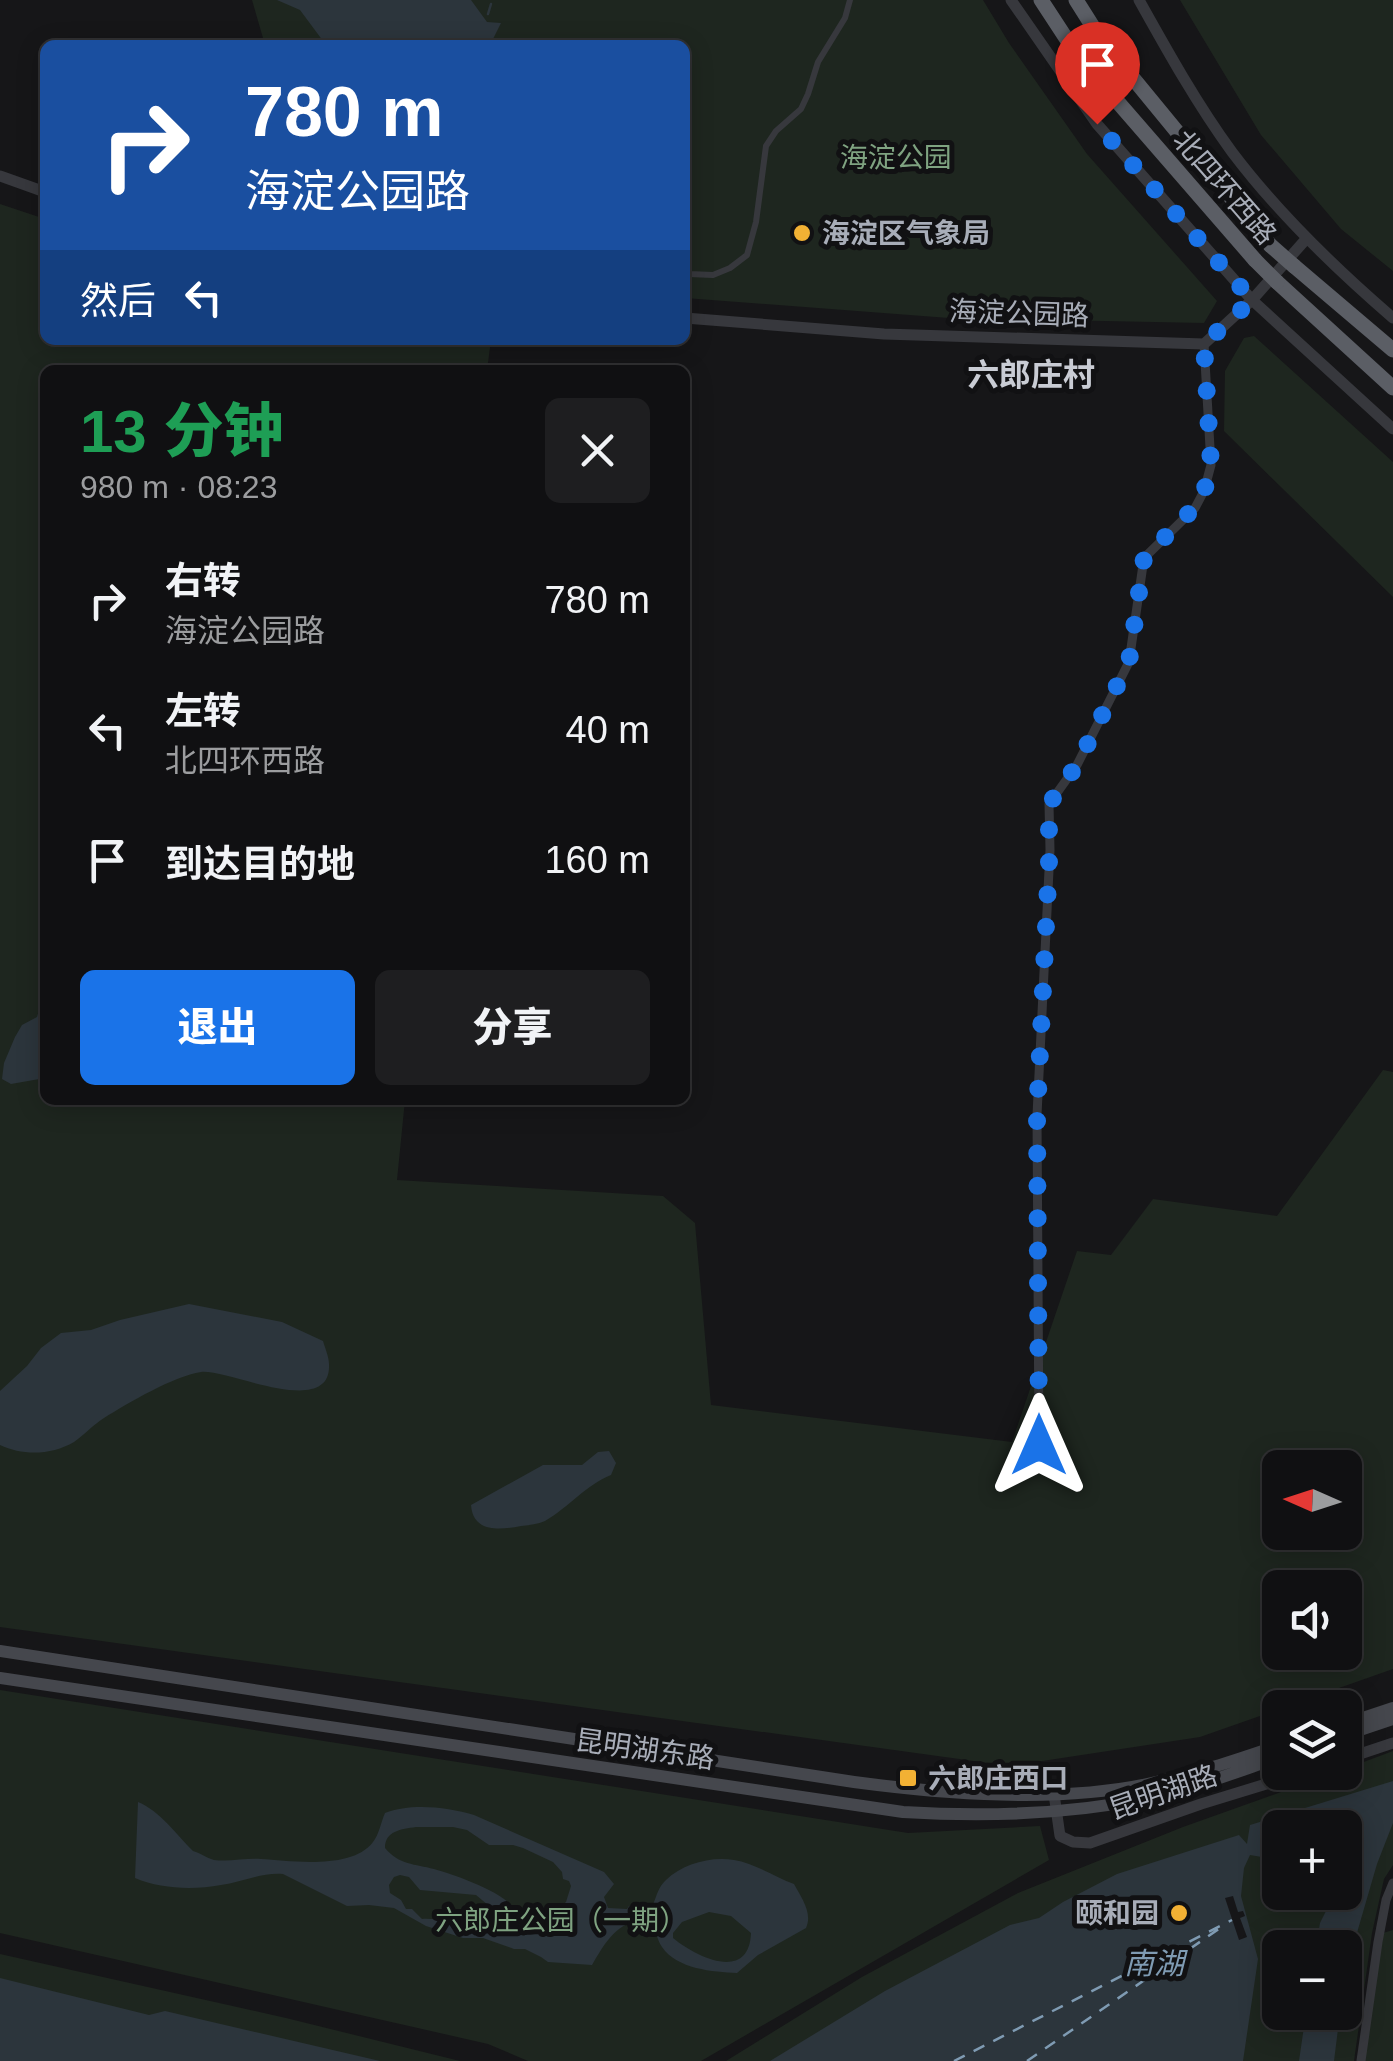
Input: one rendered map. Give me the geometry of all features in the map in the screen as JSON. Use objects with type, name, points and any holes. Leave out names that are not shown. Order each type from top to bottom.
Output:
[{"type":"highway","name":"北四环西路","points":[[1041,0],[1077,55],[1255,260],[1393,388]]},
{"type":"highway","name":"北四环西路","points":[[1076,0],[1100,38],[1270,244],[1393,350]]},
{"type":"highway","points":[[1086,0],[1100,38]]},
{"type":"main road","name":"昆明湖东路","points":[[0,1651],[854,1782],[943,1792],[1088,1793],[1145,1785],[1262,1751]]},
{"type":"main road","name":"昆明湖东路","points":[[0,1678],[903,1812],[1056,1812],[1148,1798],[1262,1763]]},
{"type":"main road","points":[[1362,1718],[1393,1708]]},
{"type":"main road","points":[[1362,1729],[1393,1718]]},
{"type":"street","points":[[690,274],[713,275],[747,255],[756,222],[766,146],[776,130],[800,108],[818,62],[845,18],[850,0]]},
{"type":"street","name":"北四环西路","points":[[1011,0],[1097,124],[1252,300],[1393,430]]},
{"type":"street","name":"北四环西路","points":[[1140,0],[1178,70],[1233,152],[1307,238],[1393,318]]},
{"type":"street","points":[[0,176],[40,190]]},
{"type":"street","points":[[1039,1445],[1037,1115],[1049,804],[1077,765],[1129,662],[1144,558],[1194,508],[1204,492],[1211,465],[1204,344],[1252,300],[1307,238]]},
{"type":"street","name":"海淀公园路","points":[[690,318],[884,334],[1204,344]]},
{"type":"street","points":[[1362,1753],[1393,1743]]},
{"type":"street","name":"昆明湖路","points":[[1054,1794],[1060,1836],[1090,1843],[1262,1785]]},
{"type":"street","points":[[1361,2061],[1378,1942],[1393,1883]]},
{"type":"green space","name":"海淀公园","points":[[252,0],[983,0],[1087,154],[1217,301],[1204,323],[949,318],[690,298],[690,40],[264,40]]},
{"type":"green space","points":[[1180,0],[1393,0],[1393,271],[1341,229],[1261,135]]},
{"type":"green space","points":[[0,204],[40,217],[40,345],[490,345],[488,365],[40,365],[40,1105],[404,1105],[397,1180],[663,1196],[695,1223],[711,1405],[1012,1442],[1077,1251],[1111,1255],[1153,1199],[1277,1216],[1383,1070],[1393,1072],[1393,1669],[1333,1690],[1262,1690],[1262,1715],[1200,1737],[1010,1766],[0,1627]]},
{"type":"green space","points":[[1254,336],[1393,462],[1393,597],[1224,431],[1225,371],[1244,338]]},
{"type":"green space","name":"六郎庄公园（一期）","points":[[0,1690],[908,1833],[1040,1826],[1049,1860],[701,2061],[528,2061],[488,2044],[0,1933]]},
{"type":"green space","name":"南湖","points":[[1393,1751],[1393,1865],[1384,1879],[1362,2004],[1362,1930],[1262,1930],[1262,2030],[1358,2030],[1354,2061],[726,2061],[862,1977],[1018,1893],[1286,1790],[1362,1790],[1362,1763]]},
{"type":"green space","points":[[1393,1930],[1393,2061],[1363,2061],[1383,1933]]},
{"type":"green space","points":[[0,1954],[286,2018],[460,2061],[0,2061]]},
{"type":"water","points":[[277,0],[471,0],[487,22],[501,23],[492,40],[322,40],[300,10]]},
{"type":"water","points":[[40,1007],[40,1079],[11,1084],[2,1079],[4,1063],[22,1025],[37,1017]]},
{"type":"water","points":[[189,1304],[282,1322],[323,1341],[329,1364],[325,1380],[314,1388],[297,1390],[201,1372],[138,1398],[65,1446],[47,1452],[28,1452],[0,1445],[0,1391],[61,1333],[91,1330]]},
{"type":"water","points":[[609,1451],[616,1463],[611,1475],[545,1521],[489,1528],[473,1514],[471,1505],[543,1465],[582,1465],[598,1452]]},
{"type":"water","name":"南湖","points":[[1393,1781],[1393,1823],[1358,1930],[1319,1930],[1326,1910],[1362,1910],[1362,1810],[1299,1810]]},
{"type":"water","points":[[138,1802],[161,1817],[193,1851],[211,1859],[304,1862],[351,1857],[373,1842],[385,1813],[429,1807],[474,1815],[604,1872],[614,1884],[604,1897],[608,1908],[629,1906],[637,1913],[647,1914],[662,1884],[673,1874],[697,1862],[725,1859],[749,1864],[794,1884],[805,1905],[808,1922],[806,1928],[758,1955],[737,1973],[686,1965],[662,1947],[651,1925],[640,1922],[615,1932],[592,1965],[548,1962],[525,1949],[483,1938],[463,1938],[426,1926],[394,1908],[347,1906],[283,1874],[188,1888],[135,1878]],"holes":[[[416,1827],[467,1830],[489,1845],[513,1845],[553,1862],[571,1886],[566,1902],[554,1917],[531,1914],[525,1921],[505,1900],[487,1889],[390,1854],[385,1848],[391,1834]],[[394,1877],[409,1877],[420,1890],[476,1895],[488,1905],[485,1917],[479,1922],[453,1922],[447,1917],[422,1919],[390,1893]],[[709,1912],[731,1916],[751,1933],[748,1948],[732,1962],[707,1958],[673,1938],[682,1922]]]},
{"type":"water","name":"南湖","points":[[1262,1821],[1262,1857],[1250,1855],[1244,1868],[1241,1896],[1258,1959],[1243,2061],[770,2061],[885,1991],[1010,1925],[1039,1918],[1117,1874],[1239,1835],[1247,1844],[1250,1825]]},
{"type":"water","points":[[0,1978],[149,2015],[165,2011],[380,2061],[0,2061]]},
{"type":"water","points":[[1304,2030],[1338,2030],[1334,2061],[1299,2061]]},
{"type":"pier","points":[[1233,1896],[1238,1912],[1243,1911],[1245,1916],[1240,1918],[1247,1937],[1239,1940],[1225,1898]]},
{"type":"waterway","points":[[488,14],[491,4]]},
{"type":"ferry route","points":[[954,2061],[1232,1920]]},
{"type":"ferry route","points":[[1027,2061],[1223,1926]]},
{"type":"place","name":"海淀区气象局","points":[[802,233]]},
{"type":"place","name":"六郎庄西口","points":[[908,1778]]},
{"type":"place","name":"颐和园","points":[[1179,1913]]},
{"type":"district","name":"六郎庄村","points":[[1031,375]]},
{"type":"route","points":[[1039,1445],[1037,1115],[1049,804],[1077,765],[1129,662],[1144,558],[1194,508],[1204,492],[1211,465],[1204,344],[1252,300],[1097,124]]}]
